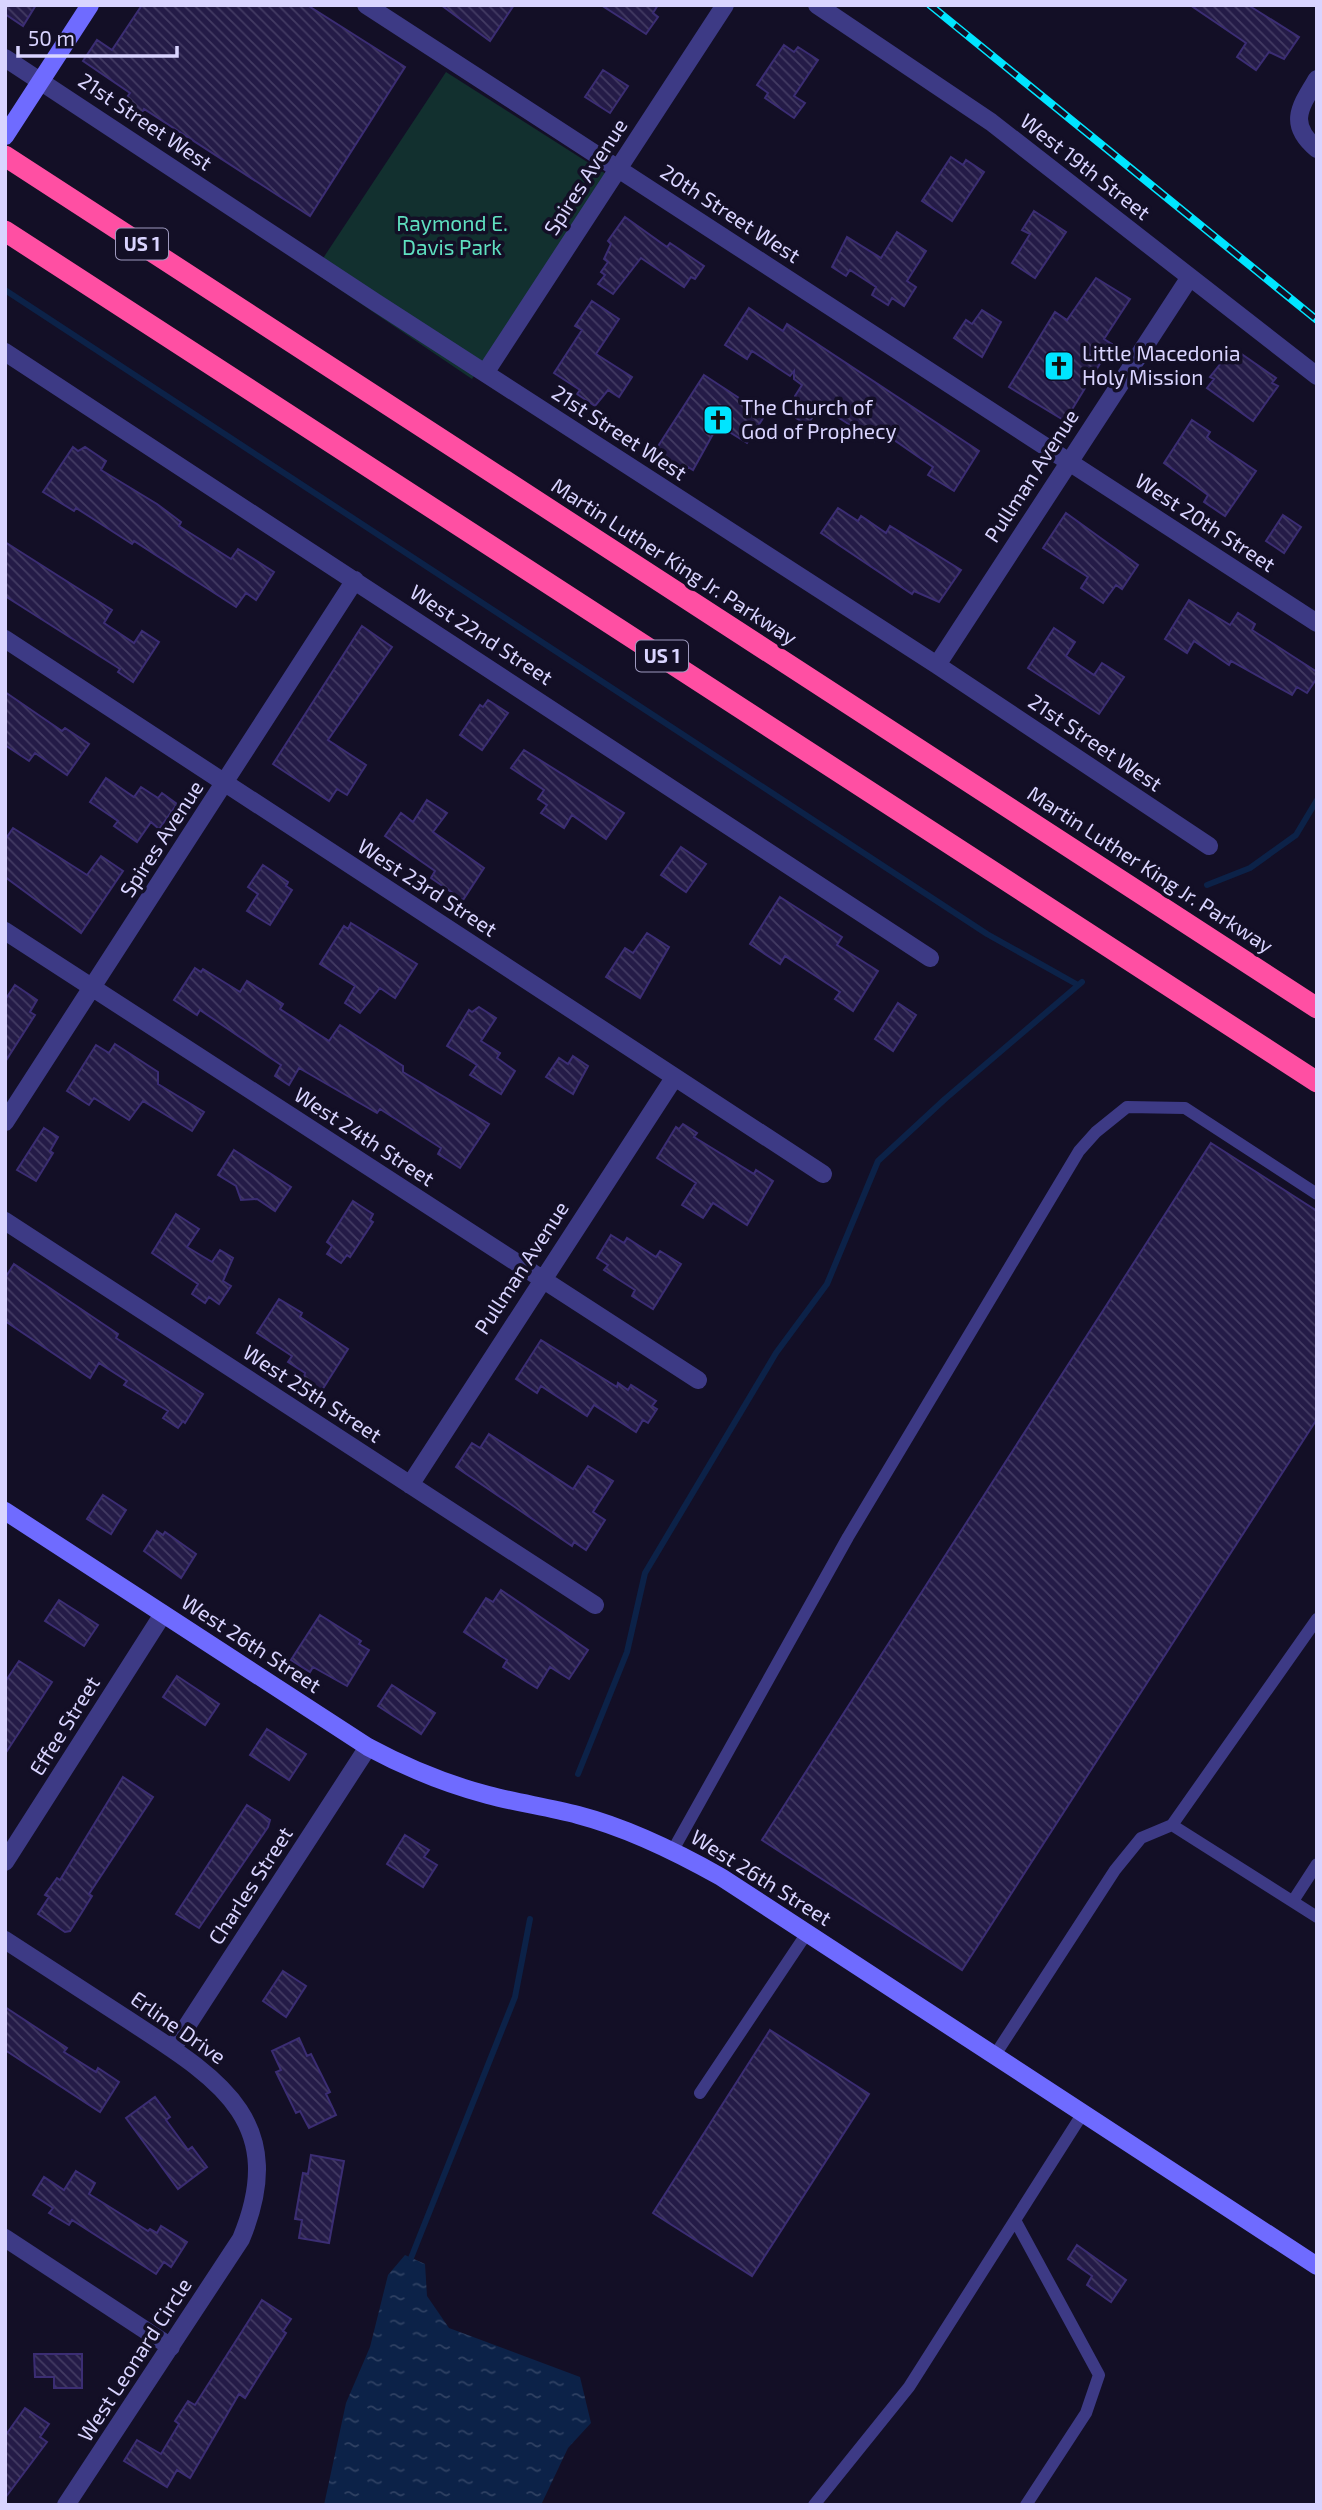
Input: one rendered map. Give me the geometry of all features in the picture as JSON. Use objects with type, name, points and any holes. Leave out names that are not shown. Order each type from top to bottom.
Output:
[{"type":"highway","name":"Martin Luther King Jr. Parkway","points":[[5,156],[1317,1008]]},
{"type":"highway","name":"US 1","points":[[5,231],[1317,1082]]},
{"type":"main road","points":[[5,136],[90,5]]},
{"type":"main road","name":"West 26th Street","points":[[5,1511],[368,1747],[402,1765],[451,1785],[578,1815],[673,1850],[721,1877],[1317,2266]]},
{"type":"street","name":"20th Street West","points":[[366,5],[1069,461]]},
{"type":"street","name":"Spires Avenue","points":[[485,373],[725,5]]},
{"type":"street","name":"West 19th Street","points":[[817,5],[991,122],[1317,376]]},
{"type":"street","name":"21st Street West","points":[[5,58],[937,665],[1209,846]]},
{"type":"street","points":[[1317,79],[1300,109],[1298,122],[1302,135],[1317,149]]},
{"type":"street","name":"Pullman Avenue","points":[[937,665],[1190,278]]},
{"type":"street","name":"West 22nd Street","points":[[5,352],[930,958]]},
{"type":"street","name":"West 20th Street","points":[[1069,461],[1317,623]]},
{"type":"street","name":"Spires Avenue","points":[[5,1122],[355,580]]},
{"type":"street","name":"West 23rd Street","points":[[5,639],[823,1174]]},
{"type":"street","name":"West 24th Street","points":[[5,931],[698,1380]]},
{"type":"street","name":"Pullman Avenue","points":[[410,1485],[541,1279],[674,1078]]},
{"type":"street","name":"West 25th Street","points":[[5,1221],[595,1605]]},
{"type":"street","name":"Effee Street","points":[[5,1862],[163,1614]]},
{"type":"street","name":"Charles Street","points":[[172,2049],[368,1747]]},
{"type":"street","name":"Erline Drive","points":[[5,1940],[214,2078],[240,2112],[252,2139],[258,2169],[252,2213],[241,2239]]},
{"type":"street","points":[[5,2238],[171,2347]]},
{"type":"street","name":"West Leonard Circle","points":[[66,2505],[241,2239]]},
{"type":"lane","points":[[673,1850],[848,1537],[1079,1151],[1096,1132],[1127,1107],[1185,1108],[1317,1194]]},
{"type":"lane","points":[[995,2055],[1115,1870],[1141,1838],[1172,1825],[1317,1619]]},
{"type":"lane","points":[[1172,1825],[1317,1917]]},
{"type":"lane","points":[[1293,1901],[1317,1864]]},
{"type":"lane","points":[[700,2093],[807,1933]]},
{"type":"lane","points":[[814,2505],[909,2387],[1083,2113]]},
{"type":"lane","points":[[1015,2220],[1099,2375],[1086,2413],[1026,2505]]},
{"type":"green space","name":"Raymond E. Davis Park","points":[[446,72],[606,174],[472,379],[314,272]]},
{"type":"water","points":[[405,2255],[425,2264],[427,2296],[449,2328],[580,2377],[591,2423],[568,2448],[541,2505],[324,2505],[346,2403],[370,2347],[388,2275]]},
{"type":"building","points":[[5,5],[36,5],[23,26],[5,14]]},
{"type":"building","points":[[142,5],[307,5],[405,67],[310,216],[144,109],[139,117],[121,105],[130,93],[83,61],[97,40],[112,50]]},
{"type":"building","points":[[441,5],[514,5],[490,41]]},
{"type":"building","points":[[601,5],[658,5],[653,13],[658,17],[646,34]]},
{"type":"building","points":[[1190,5],[1248,5],[1299,37],[1284,59],[1269,52],[1256,70],[1237,57],[1246,43]]},
{"type":"building","points":[[784,45],[794,52],[798,47],[818,60],[794,96],[805,103],[794,118],[765,98],[768,93],[757,85]]},
{"type":"building","points":[[603,70],[628,86],[610,113],[585,97]]},
{"type":"building","points":[[951,157],[963,165],[966,160],[984,172],[952,221],[922,201]]},
{"type":"building","points":[[1034,211],[1066,232],[1035,278],[1012,263],[1030,234],[1022,230]]},
{"type":"building","points":[[625,217],[667,247],[670,243],[704,266],[695,279],[691,277],[684,287],[641,258],[613,294],[598,284],[605,275],[601,272],[608,262],[604,259],[611,244],[608,241]]},
{"type":"building","points":[[897,232],[926,251],[907,281],[916,287],[904,306],[892,298],[888,305],[872,295],[876,287],[850,270],[846,276],[832,267],[847,237],[881,258]]},
{"type":"building","name":"Little Macedonia Holy Mission","points":[[1096,278],[1130,299],[1104,339],[1112,344],[1065,421],[1009,387],[1055,312],[1067,320]]},
{"type":"building","points":[[592,301],[619,319],[596,354],[632,377],[619,397],[608,390],[595,406],[577,394],[580,390],[554,373],[582,330],[575,326]]},
{"type":"building","points":[[749,308],[783,331],[787,324],[979,451],[954,491],[928,475],[933,467],[881,431],[874,441],[821,406],[807,425],[796,418],[795,396],[802,385],[794,379],[794,371],[790,376],[752,351],[747,359],[725,345]]},
{"type":"building","points":[[982,310],[1001,322],[982,357],[954,338],[966,320],[972,324]]},
{"type":"building","points":[[1233,348],[1276,378],[1272,383],[1278,386],[1253,421],[1207,388],[1214,379],[1210,377]]},
{"type":"building","name":"The Church of God of Prophecy","points":[[704,375],[765,415],[747,443],[718,425],[693,470],[688,467],[685,470],[655,451]]},
{"type":"building","points":[[1192,420],[1210,432],[1207,437],[1210,440],[1256,471],[1225,516],[1204,502],[1208,495],[1164,463]]},
{"type":"building","points":[[73,447],[78,451],[85,447],[106,461],[101,470],[157,504],[181,522],[179,526],[231,559],[238,549],[274,572],[256,600],[246,593],[236,607],[134,541],[132,544],[76,508],[74,511],[43,492]]},
{"type":"building","points":[[838,508],[858,521],[861,516],[886,533],[890,526],[961,570],[939,602],[914,591],[912,594],[821,533]]},
{"type":"building","points":[[1066,513],[1138,565],[1122,589],[1116,585],[1103,603],[1081,588],[1088,577],[1043,548]]},
{"type":"building","points":[[1283,515],[1301,527],[1284,553],[1266,541]]},
{"type":"building","points":[[5,542],[112,610],[104,623],[134,643],[142,631],[159,642],[133,682],[118,672],[120,669],[5,596]]},
{"type":"building","points":[[1189,600],[1230,625],[1238,613],[1255,624],[1252,630],[1317,672],[1317,678],[1307,693],[1297,687],[1292,695],[1231,661],[1229,665],[1194,641],[1187,653],[1165,639]]},
{"type":"building","points":[[362,626],[392,647],[328,740],[366,765],[347,795],[337,789],[329,801],[273,764]]},
{"type":"building","points":[[1054,628],[1075,642],[1066,656],[1094,675],[1102,663],[1124,677],[1099,714],[1028,668]]},
{"type":"building","points":[[5,692],[62,731],[65,728],[89,744],[67,775],[35,753],[29,761],[5,745]]},
{"type":"building","points":[[488,700],[508,713],[482,750],[460,735],[480,705],[483,707]]},
{"type":"building","points":[[524,750],[624,813],[606,839],[572,815],[564,828],[541,813],[547,805],[538,799],[544,790],[511,768]]},
{"type":"building","points":[[106,778],[134,797],[141,787],[158,798],[162,793],[177,804],[159,829],[151,822],[137,842],[114,826],[118,821],[90,802]]},
{"type":"building","points":[[427,800],[447,813],[433,832],[484,868],[463,900],[431,878],[435,871],[385,836],[401,813],[413,822]]},
{"type":"building","points":[[13,828],[87,875],[101,856],[123,871],[81,933],[5,877],[5,840]]},
{"type":"building","points":[[681,847],[706,864],[686,892],[661,875]]},
{"type":"building","points":[[263,865],[288,882],[286,886],[292,890],[270,925],[247,911],[258,894],[248,887]]},
{"type":"building","points":[[780,897],[842,937],[837,945],[878,971],[853,1011],[835,999],[840,992],[785,956],[780,964],[750,944]]},
{"type":"building","points":[[351,923],[417,964],[395,998],[380,988],[360,1013],[345,1003],[355,986],[320,964],[344,926],[348,929]]},
{"type":"building","points":[[647,933],[669,947],[640,998],[606,977],[625,948],[633,953]]},
{"type":"building","points":[[195,968],[201,972],[203,969],[240,992],[247,981],[283,1004],[280,1009],[329,1041],[340,1025],[403,1066],[403,1072],[489,1124],[460,1168],[438,1154],[441,1148],[380,1109],[377,1113],[299,1068],[289,1085],[275,1076],[281,1065],[200,1010],[197,1015],[174,1000]]},
{"type":"building","points":[[15,985],[37,1000],[30,1012],[35,1015],[5,1062],[5,1000]]},
{"type":"building","points":[[898,1003],[916,1015],[893,1051],[875,1039]]},
{"type":"building","points":[[479,1007],[496,1018],[481,1041],[500,1053],[497,1058],[515,1071],[501,1094],[470,1075],[477,1065],[447,1046],[469,1010],[472,1012]]},
{"type":"building","points":[[115,1044],[158,1072],[158,1084],[204,1112],[192,1131],[143,1101],[129,1120],[94,1098],[89,1105],[67,1091],[96,1045],[109,1053]]},
{"type":"building","points":[[573,1056],[588,1066],[573,1094],[546,1077],[559,1058],[568,1064]]},
{"type":"building","points":[[683,1124],[697,1133],[694,1137],[754,1174],[756,1170],[773,1181],[747,1225],[713,1203],[703,1218],[682,1205],[696,1183],[657,1158],[676,1127],[679,1129]]},
{"type":"building","points":[[44,1128],[58,1137],[50,1151],[53,1153],[36,1181],[17,1170]]},
{"type":"building","points":[[1211,1143],[1317,1211],[1317,1419],[962,1970],[762,1840]]},
{"type":"building","points":[[234,1150],[291,1187],[275,1211],[257,1199],[241,1200],[236,1186],[218,1175]]},
{"type":"building","points":[[353,1201],[373,1214],[370,1220],[373,1222],[350,1257],[347,1255],[341,1263],[327,1254],[332,1246],[327,1242]]},
{"type":"building","points":[[176,1214],[199,1229],[187,1247],[212,1262],[220,1250],[233,1258],[223,1281],[231,1286],[219,1304],[209,1297],[205,1303],[192,1294],[198,1284],[152,1253]]},
{"type":"building","points":[[611,1235],[624,1243],[627,1238],[656,1257],[660,1251],[681,1264],[653,1309],[632,1296],[635,1290],[604,1270],[608,1265],[597,1258]]},
{"type":"building","points":[[14,1264],[118,1334],[116,1338],[203,1394],[185,1423],[183,1421],[178,1428],[163,1418],[168,1411],[124,1385],[127,1381],[99,1363],[90,1378],[5,1321],[5,1278]]},
{"type":"building","points":[[279,1299],[302,1313],[300,1317],[348,1349],[319,1395],[302,1385],[305,1373],[288,1362],[292,1356],[257,1333]]},
{"type":"building","points":[[541,1340],[617,1387],[618,1383],[628,1390],[631,1385],[656,1401],[652,1406],[657,1409],[648,1423],[643,1420],[636,1432],[594,1405],[587,1416],[541,1386],[537,1393],[516,1379]]},
{"type":"building","points":[[489,1434],[573,1489],[588,1466],[613,1481],[593,1512],[605,1520],[586,1550],[574,1542],[572,1546],[456,1467],[472,1443],[480,1448]]},
{"type":"building","points":[[103,1495],[126,1510],[111,1534],[87,1519]]},
{"type":"building","points":[[157,1531],[163,1535],[165,1532],[196,1554],[181,1578],[144,1551]]},
{"type":"building","points":[[501,1590],[588,1650],[569,1679],[550,1667],[537,1688],[503,1667],[507,1660],[464,1632],[486,1598],[493,1602]]},
{"type":"building","points":[[59,1600],[98,1625],[84,1646],[45,1621]]},
{"type":"building","points":[[320,1615],[361,1641],[359,1644],[369,1650],[347,1686],[313,1667],[310,1672],[291,1660]]},
{"type":"building","points":[[19,1661],[52,1682],[5,1754],[5,1682]]},
{"type":"building","points":[[177,1676],[219,1704],[205,1725],[163,1697]]},
{"type":"building","points":[[392,1685],[435,1713],[421,1734],[378,1706]]},
{"type":"building","points":[[267,1729],[306,1754],[289,1780],[250,1755]]},
{"type":"building","points":[[123,1777],[153,1797],[89,1894],[92,1896],[70,1931],[65,1932],[38,1914],[49,1897],[45,1895],[57,1878],[60,1880]]},
{"type":"building","points":[[247,1805],[270,1820],[268,1827],[199,1928],[176,1914]]},
{"type":"building","points":[[405,1835],[429,1850],[424,1857],[437,1865],[423,1887],[387,1864]]},
{"type":"building","points":[[283,1971],[306,1986],[286,2017],[263,2001]]},
{"type":"building","points":[[5,2007],[67,2048],[64,2052],[96,2072],[98,2068],[119,2082],[100,2112],[5,2050]]},
{"type":"building","points":[[770,2030],[869,2094],[752,2276],[653,2213]]},
{"type":"building","points":[[299,2038],[307,2056],[311,2054],[330,2092],[326,2094],[336,2115],[309,2128],[300,2111],[296,2113],[276,2072],[281,2070],[272,2051]]},
{"type":"building","points":[[155,2097],[170,2117],[166,2120],[188,2150],[192,2147],[207,2167],[178,2189],[126,2118]]},
{"type":"building","points":[[311,2155],[344,2161],[329,2243],[299,2238],[302,2220],[295,2219],[303,2173],[308,2174]]},
{"type":"building","points":[[76,2171],[95,2183],[89,2194],[148,2231],[150,2229],[157,2233],[161,2226],[187,2242],[171,2267],[164,2262],[156,2274],[72,2220],[69,2225],[49,2213],[53,2208],[33,2195],[44,2177],[64,2190]]},
{"type":"building","points":[[1077,2245],[1126,2280],[1111,2302],[1087,2285],[1092,2276],[1068,2259]]},
{"type":"building","points":[[262,2300],[291,2319],[283,2331],[286,2333],[245,2398],[239,2394],[190,2478],[177,2470],[167,2487],[124,2461],[137,2440],[161,2454],[179,2424],[175,2421],[188,2401],[195,2405]]},
{"type":"building","points":[[34,2354],[82,2354],[82,2388],[54,2388],[54,2377],[35,2377]]},
{"type":"building","points":[[25,2408],[49,2424],[40,2437],[47,2442],[5,2498],[5,2436]]},
{"type":"waterway","points":[[5,290],[987,934],[1078,985]]},
{"type":"waterway","points":[[1207,885],[1250,868],[1296,835],[1317,800]]},
{"type":"waterway","points":[[578,1774],[627,1652],[645,1573],[776,1353],[827,1284],[878,1161],[945,1099],[1082,982]]},
{"type":"waterway","points":[[411,2258],[515,1997],[530,1919]]},
{"type":"railway","points":[[930,5],[1317,320]]},
{"type":"place","name":"Little Macedonia Holy Mission","points":[[1059,366]]},
{"type":"place","name":"The Church of God of Prophecy","points":[[718,420]]}]
